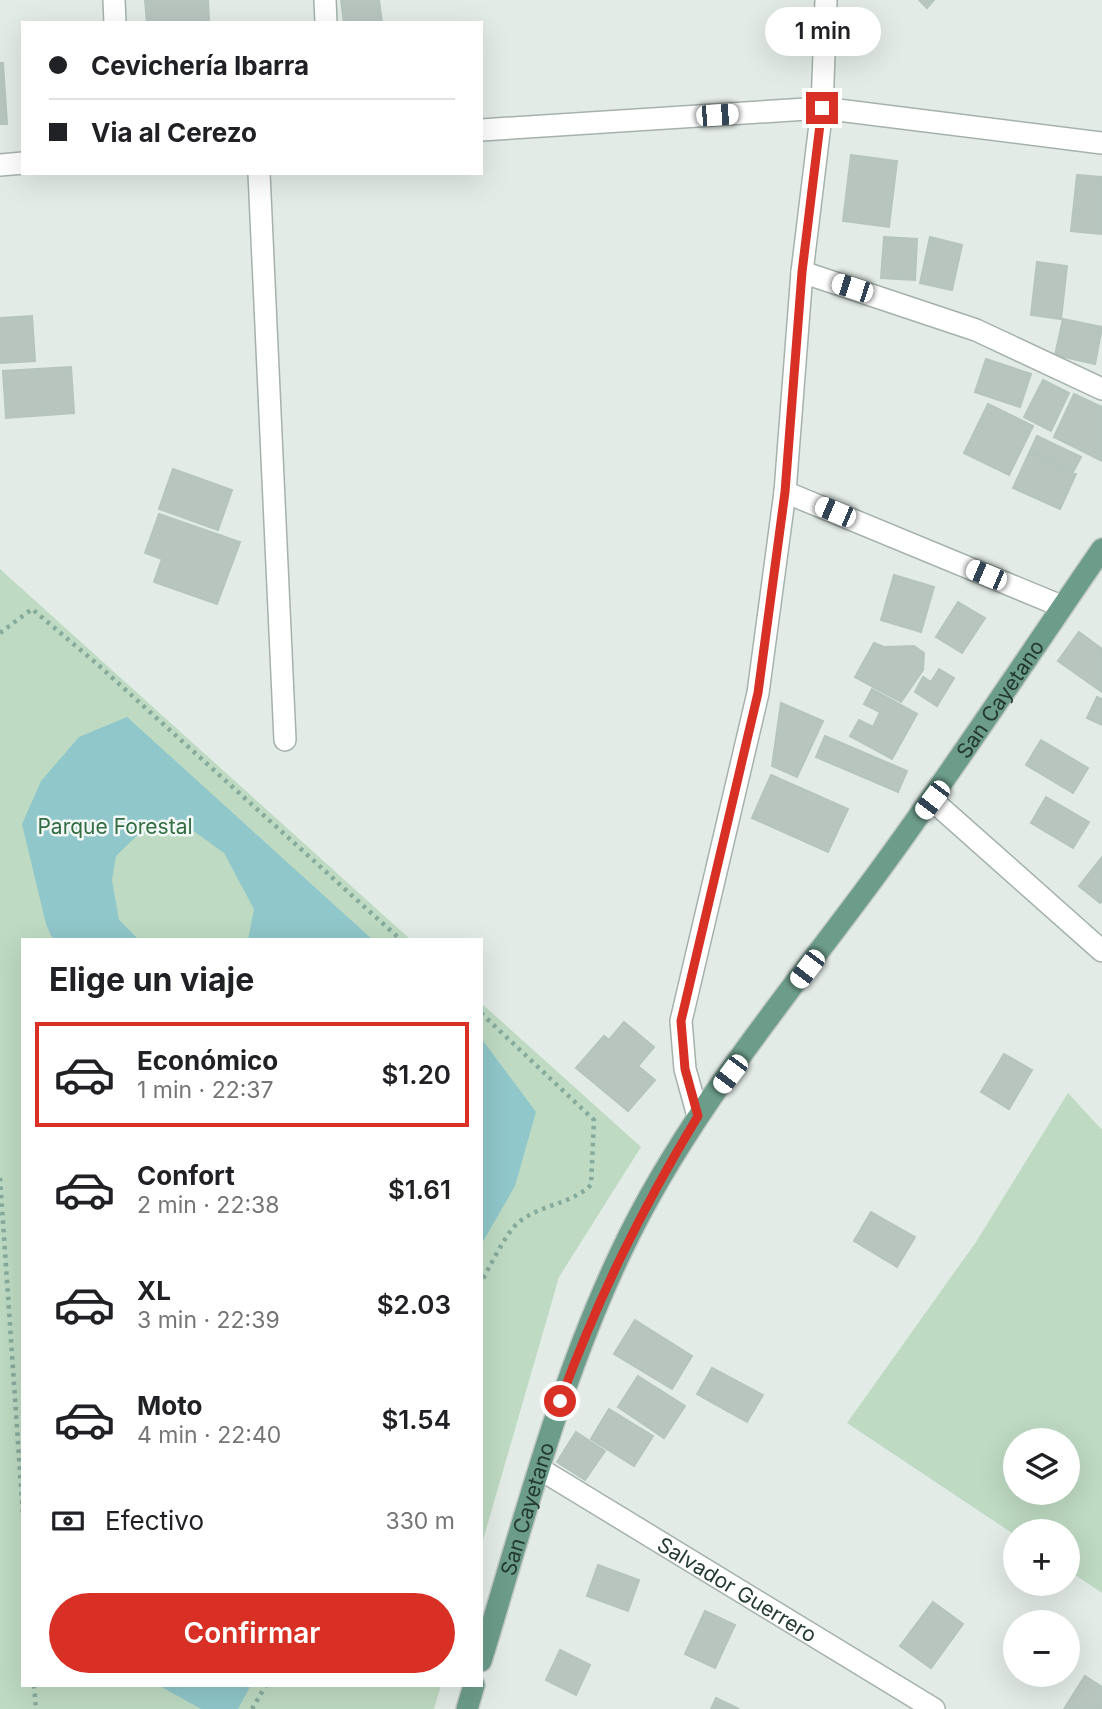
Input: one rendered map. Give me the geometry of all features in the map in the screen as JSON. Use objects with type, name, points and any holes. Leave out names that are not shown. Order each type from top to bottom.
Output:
[{"type":"main road","name":"San Cayetano","points":[[483,1654],[540,1469],[589,1323],[622,1250],[698,1116],[932,800],[1062,606],[1100,555]]},
{"type":"main road","points":[[467,1709],[473,1687]]},
{"type":"street","points":[[114,0],[115,21]]},
{"type":"street","points":[[325,0],[326,21]]},
{"type":"street","points":[[698,1116],[685,1069],[681,1021],[758,693],[785,492],[802,272],[822,108],[826,0]]},
{"type":"street","points":[[483,130],[822,108],[1102,143]]},
{"type":"street","points":[[0,165],[21,163]]},
{"type":"street","points":[[259,175],[285,740]]},
{"type":"street","points":[[802,272],[976,330],[1102,389]]},
{"type":"street","points":[[785,492],[1062,606]]},
{"type":"street","points":[[932,800],[1102,951]]},
{"type":"street","name":"Salvador Guerrero","points":[[540,1469],[934,1709]]},
{"type":"path","points":[[0,633],[32,609],[96,663],[399,938]]},
{"type":"path","points":[[483,1015],[594,1120],[591,1185],[577,1198],[535,1212],[516,1223],[483,1279]]},
{"type":"path","points":[[0,1178],[21,1488]]},
{"type":"path","points":[[34,1687],[36,1709]]},
{"type":"path","points":[[252,1709],[265,1687]]},
{"type":"green space","name":"Parque Forestal","points":[[0,569],[409,938],[21,938],[21,1687],[440,1687],[434,1709],[0,1709]]},
{"type":"green space","points":[[483,1005],[641,1147],[559,1277],[483,1540]]},
{"type":"green space","points":[[1068,1093],[1102,1130],[1102,1593],[1080,1578],[1080,1519],[1003,1519],[1003,1527],[847,1423],[976,1242]]},
{"type":"water","points":[[127,717],[371,938],[248,938],[254,909],[224,853],[181,822],[148,825],[116,856],[112,880],[119,920],[137,938],[52,938],[46,924],[22,824],[41,781],[79,737]]},
{"type":"water","points":[[483,1041],[536,1112],[515,1186],[483,1242]]},
{"type":"water","points":[[162,1687],[250,1687],[238,1709],[201,1709]]},
{"type":"building","points":[[145,0],[208,0],[209,21],[147,21]]},
{"type":"building","points":[[341,0],[379,0],[382,21],[344,21]]},
{"type":"building","points":[[919,0],[934,0],[927,8]]},
{"type":"building","points":[[0,63],[3,63],[7,124],[0,124]]},
{"type":"building","points":[[851,155],[897,161],[889,227],[843,221]]},
{"type":"building","points":[[1077,175],[1102,177],[1102,234],[1071,231]]},
{"type":"building","points":[[884,237],[917,239],[915,280],[881,278]]},
{"type":"building","points":[[930,237],[962,245],[952,290],[920,283]]},
{"type":"building","points":[[1037,262],[1067,266],[1061,319],[1031,315]]},
{"type":"building","points":[[32,316],[35,361],[0,363],[0,318]]},
{"type":"building","points":[[1063,319],[1102,327],[1095,364],[1055,355]]},
{"type":"building","points":[[986,359],[1031,374],[1020,407],[975,392]]},
{"type":"building","points":[[71,367],[74,413],[6,418],[3,371]]},
{"type":"building","points":[[1043,380],[1069,393],[1051,431],[1024,417]]},
{"type":"building","points":[[1074,394],[1102,407],[1102,461],[1054,437]]},
{"type":"building","points":[[988,404],[1033,426],[1009,475],[964,453]]},
{"type":"building","points":[[1037,436],[1081,457],[1073,472],[1030,451]]},
{"type":"building","points":[[1029,453],[1076,474],[1060,509],[1013,488]]},
{"type":"building","points":[[173,469],[232,490],[218,530],[159,509]]},
{"type":"building","points":[[159,514],[240,542],[217,604],[154,582],[162,559],[145,553]]},
{"type":"building","points":[[894,575],[934,587],[921,632],[881,620]]},
{"type":"building","points":[[958,602],[985,618],[962,653],[936,637]]},
{"type":"building","points":[[1079,632],[1102,649],[1102,692],[1058,661]]},
{"type":"building","points":[[874,643],[884,647],[914,646],[924,653],[923,670],[901,702],[855,677]]},
{"type":"building","points":[[939,669],[954,678],[937,706],[915,692],[923,677],[931,682]]},
{"type":"building","points":[[872,689],[917,714],[892,759],[850,736],[859,720],[873,727],[880,712],[864,704]]},
{"type":"building","points":[[1097,697],[1102,699],[1102,725],[1087,718]]},
{"type":"building","points":[[781,703],[823,721],[797,777],[772,766]]},
{"type":"building","points":[[825,736],[907,771],[898,792],[816,757]]},
{"type":"building","points":[[1041,740],[1088,768],[1073,793],[1026,765]]},
{"type":"building","points":[[771,775],[848,809],[828,852],[752,818]]},
{"type":"building","points":[[1046,797],[1089,822],[1073,848],[1031,823]]},
{"type":"building","points":[[1102,857],[1102,901],[1100,903],[1079,886]]},
{"type":"building","points":[[624,1022],[654,1047],[638,1066],[655,1080],[628,1111],[576,1068],[604,1036],[609,1040]]},
{"type":"building","points":[[1004,1054],[1032,1070],[1009,1109],[981,1092]]},
{"type":"building","points":[[871,1212],[915,1237],[897,1267],[854,1241]]},
{"type":"building","points":[[635,1320],[692,1356],[672,1389],[614,1354]]},
{"type":"building","points":[[712,1368],[763,1395],[747,1422],[697,1394]]},
{"type":"building","points":[[638,1376],[685,1406],[664,1438],[618,1407]]},
{"type":"building","points":[[609,1409],[653,1436],[634,1466],[591,1439]]},
{"type":"building","points":[[576,1432],[605,1451],[585,1480],[557,1462]]},
{"type":"building","points":[[598,1565],[639,1580],[628,1611],[587,1596]]},
{"type":"building","points":[[933,1602],[963,1624],[931,1668],[900,1646]]},
{"type":"building","points":[[705,1611],[735,1625],[715,1668],[685,1654]]},
{"type":"building","points":[[560,1650],[590,1665],[576,1695],[546,1680]]},
{"type":"building","points":[[1085,1676],[1102,1687],[1102,1709],[1064,1709]]},
{"type":"building","points":[[716,1698],[739,1709],[711,1709]]},
{"type":"route","points":[[560,1401],[589,1323],[622,1250],[698,1116],[685,1069],[681,1021],[694,956],[758,693],[785,492],[802,272],[822,108]]}]
